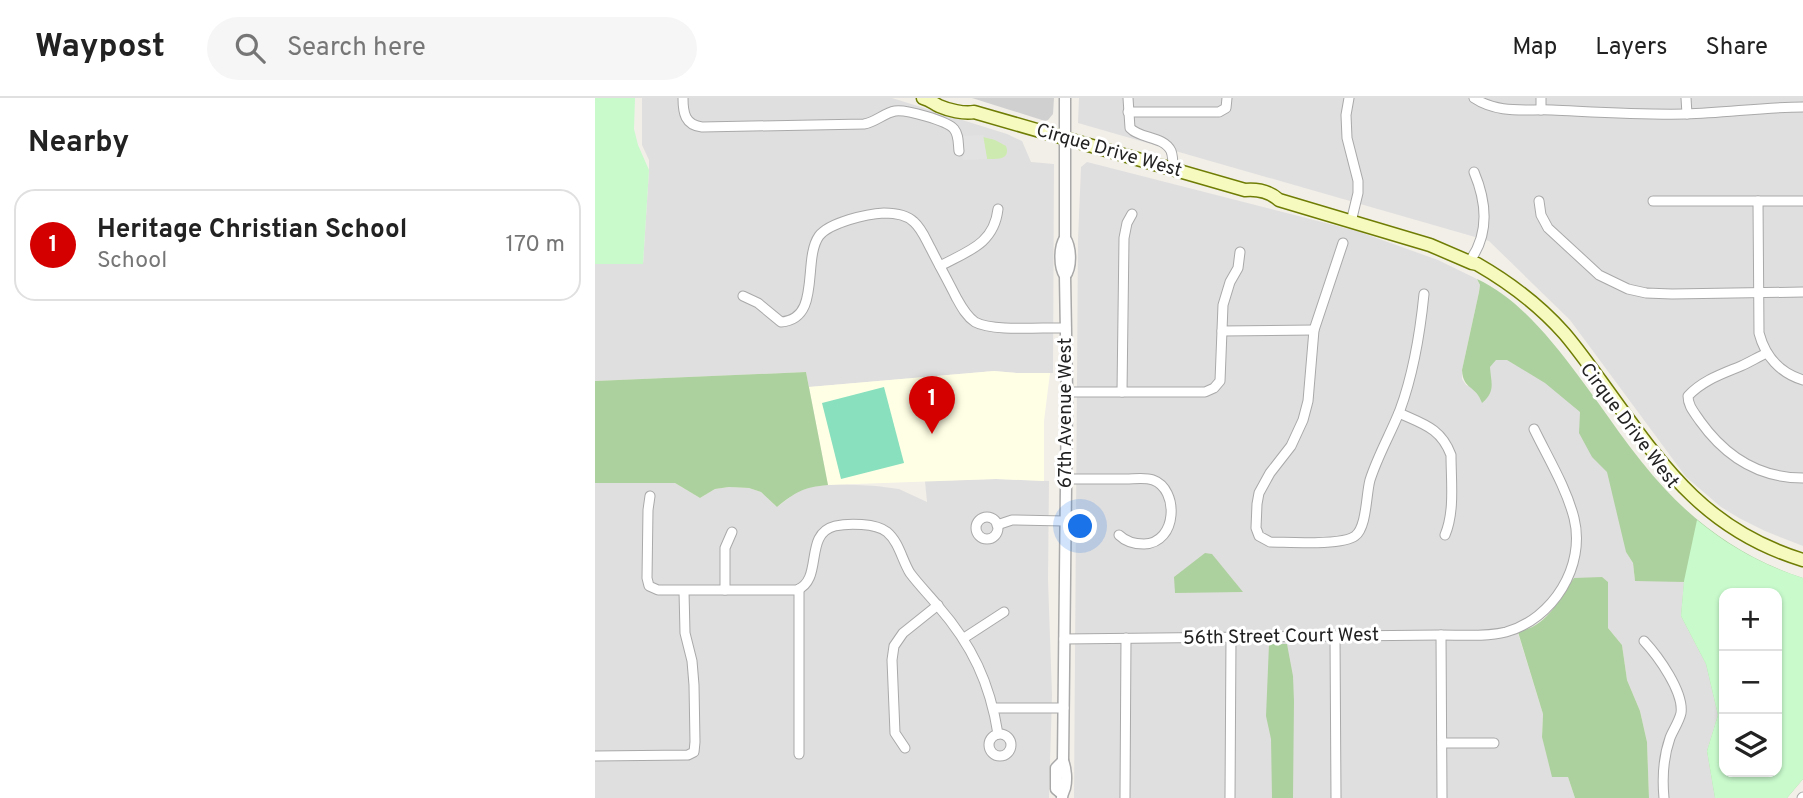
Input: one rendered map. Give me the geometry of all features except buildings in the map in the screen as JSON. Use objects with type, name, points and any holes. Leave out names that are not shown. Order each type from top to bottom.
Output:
[{"type":"main road","name":"Cirque Drive West","points":[[933,99],[969,106],[974,112],[1245,190],[1254,189],[1273,194],[1279,200],[1437,248],[1479,265],[1514,287],[1556,324],[1659,461],[1691,495],[1735,529],[1774,550],[1803,560]]},
{"type":"main road","name":"Cirque Drive West","points":[[1470,262],[1475,269],[1523,301],[1554,330],[1571,349],[1656,466],[1688,500],[1732,534],[1771,555],[1803,566]]},
{"type":"street","points":[[683,98],[684,113],[689,122],[700,127],[860,124],[873,122],[893,111],[901,110],[950,125],[958,137],[959,151]]},
{"type":"street","name":"67th Avenue West","points":[[1062,796],[1065,788],[1066,275],[1069,271],[1069,243],[1065,238],[1065,98]]},
{"type":"street","points":[[1128,98],[1129,123],[1133,131],[1161,142],[1171,150],[1173,169]]},
{"type":"street","points":[[1349,98],[1346,126],[1358,181],[1351,222]]},
{"type":"street","points":[[1475,98],[1499,109],[1620,113],[1687,114],[1773,103],[1803,107]]},
{"type":"street","points":[[1541,98],[1541,110]]},
{"type":"street","points":[[1686,98],[1687,114]]},
{"type":"street","points":[[1128,113],[1219,112],[1227,103]]},
{"type":"street","points":[[1470,262],[1483,228],[1484,200],[1474,172]]},
{"type":"street","points":[[1539,201],[1541,215],[1548,228],[1599,275],[1617,285],[1646,293],[1803,292]]},
{"type":"street","points":[[1653,201],[1803,201]]},
{"type":"street","points":[[1758,201],[1759,333],[1767,353],[1775,363],[1803,380]]},
{"type":"street","points":[[940,266],[972,249],[989,236],[996,222],[998,209]]},
{"type":"street","points":[[743,296],[758,303],[781,322],[789,321],[806,301],[810,258],[820,235],[833,226],[880,214],[902,215],[914,222],[924,235],[966,313],[979,324],[1066,328]]},
{"type":"street","points":[[1122,392],[1124,238],[1132,214]]},
{"type":"street","points":[[1343,243],[1314,330],[1306,411],[1300,429],[1259,493],[1256,528],[1259,536],[1270,542],[1337,542],[1358,533],[1371,476],[1399,413],[1410,380],[1418,349],[1425,294]]},
{"type":"street","points":[[1067,392],[1205,392],[1215,388],[1221,376],[1222,313],[1230,282],[1238,268],[1240,252]]},
{"type":"street","points":[[1222,331],[1314,330]]},
{"type":"street","points":[[1767,353],[1696,388],[1688,398],[1689,404],[1706,429],[1734,456],[1758,470],[1783,477],[1803,478]]},
{"type":"street","points":[[1399,413],[1435,430],[1449,449],[1451,512],[1445,535]]},
{"type":"street","name":"56th Street Court West","points":[[1064,639],[1497,634],[1520,627],[1542,612],[1564,586],[1573,565],[1576,536],[1566,496],[1534,429]]},
{"type":"street","points":[[1066,480],[1147,478],[1166,489],[1170,500],[1169,525],[1164,536],[1154,542],[1136,544],[1119,535]]},
{"type":"street","points":[[650,496],[647,578],[651,587],[657,590],[799,589],[809,580],[818,541],[829,528],[839,525],[882,529],[891,536],[910,573],[964,638],[981,670],[994,708],[998,734]]},
{"type":"street","points":[[997,525],[1012,520],[1065,521]]},
{"type":"street","points":[[725,590],[725,552],[727,540],[733,532]]},
{"type":"street","points":[[799,589],[799,754]]},
{"type":"street","points":[[595,754],[688,755],[694,752],[692,665],[685,633],[684,591]]},
{"type":"street","points":[[905,748],[895,733],[892,660],[894,646],[903,633],[938,605]]},
{"type":"street","points":[[964,638],[1004,612]]},
{"type":"street","points":[[1441,635],[1442,798]]},
{"type":"street","points":[[1335,636],[1336,798]]},
{"type":"street","points":[[1230,798],[1231,637]]},
{"type":"street","points":[[1125,798],[1126,638]]},
{"type":"street","points":[[1644,641],[1657,654],[1677,693],[1681,707],[1664,760],[1664,798]]},
{"type":"street","points":[[994,708],[1064,708]]},
{"type":"street","points":[[1441,743],[1494,743]]},
{"type":"shaded area","points":[[642,98],[892,98],[1022,141],[1031,162],[1054,164],[1053,373],[994,371],[809,387],[806,372],[595,381],[595,264],[643,264],[649,160],[642,145]]},
{"type":"shaded area","points":[[972,98],[1054,98],[1053,114],[1045,121]]},
{"type":"shaded area","points":[[1079,98],[1803,98],[1803,546],[1739,518],[1721,507],[1686,477],[1570,320],[1489,241],[1078,123]]},
{"type":"shaded area","points":[[983,135],[987,159],[963,160],[961,136]]},
{"type":"shaded area","points":[[1087,162],[1357,231],[1438,260],[1477,279],[1479,292],[1462,370],[1462,379],[1466,385],[1474,388],[1480,365],[1513,352],[1581,407],[1610,459],[1626,552],[1633,563],[1635,581],[1684,581],[1681,616],[1706,664],[1718,715],[1707,751],[1715,798],[1649,798],[1647,742],[1640,711],[1627,680],[1622,645],[1608,628],[1608,582],[1574,578],[1544,618],[1518,633],[1543,714],[1542,737],[1568,777],[1575,798],[1074,798],[1078,239],[1081,167]]},
{"type":"shaded area","points":[[994,371],[1050,373],[1044,421],[1044,481],[996,479],[828,485],[809,387]]},
{"type":"shaded area","points":[[925,481],[1049,481],[1048,580],[1052,695],[1049,798],[595,798],[595,483],[675,483],[700,498],[715,489],[749,488],[761,492],[777,507],[797,492],[814,486],[837,484],[899,489],[927,502]]},
{"type":"green space","points":[[595,98],[635,98],[634,129],[649,170],[643,264],[595,264]]},
{"type":"green space","points":[[983,137],[1006,146],[1007,154],[999,159],[987,159]]},
{"type":"green space","points":[[1477,279],[1520,308],[1544,333],[1641,462],[1695,518],[1711,531],[1764,563],[1803,578],[1803,779],[1787,798],[1715,798],[1707,751],[1718,715],[1706,664],[1681,616],[1684,582],[1635,581],[1633,563],[1626,552],[1607,472],[1592,457],[1579,433],[1580,412],[1545,383],[1507,360],[1496,360],[1490,367],[1491,391],[1482,403],[1465,381],[1462,370],[1480,285]]},
{"type":"green space","points":[[806,372],[828,485],[800,491],[777,507],[761,492],[749,488],[715,489],[700,498],[675,483],[595,483],[595,381]]},
{"type":"green space","points":[[884,387],[904,463],[841,479],[822,403]]},
{"type":"green space","points":[[1697,520],[1747,554],[1803,578],[1803,779],[1787,798],[1715,798],[1707,751],[1718,715],[1706,664],[1681,616],[1684,581]]},
{"type":"green space","points":[[1205,553],[1212,554],[1243,592],[1175,593],[1174,577]]},
{"type":"green space","points":[[1602,577],[1608,582],[1608,628],[1622,645],[1627,680],[1640,711],[1647,742],[1649,798],[1575,798],[1568,777],[1552,777],[1542,737],[1543,714],[1518,632],[1534,626],[1546,617],[1574,578]]},
{"type":"green space","points":[[1269,644],[1287,644],[1293,676],[1293,798],[1272,798],[1271,739],[1266,716]]},
{"type":"place","name":"Heritage Christian School","points":[[932,434]]}]
